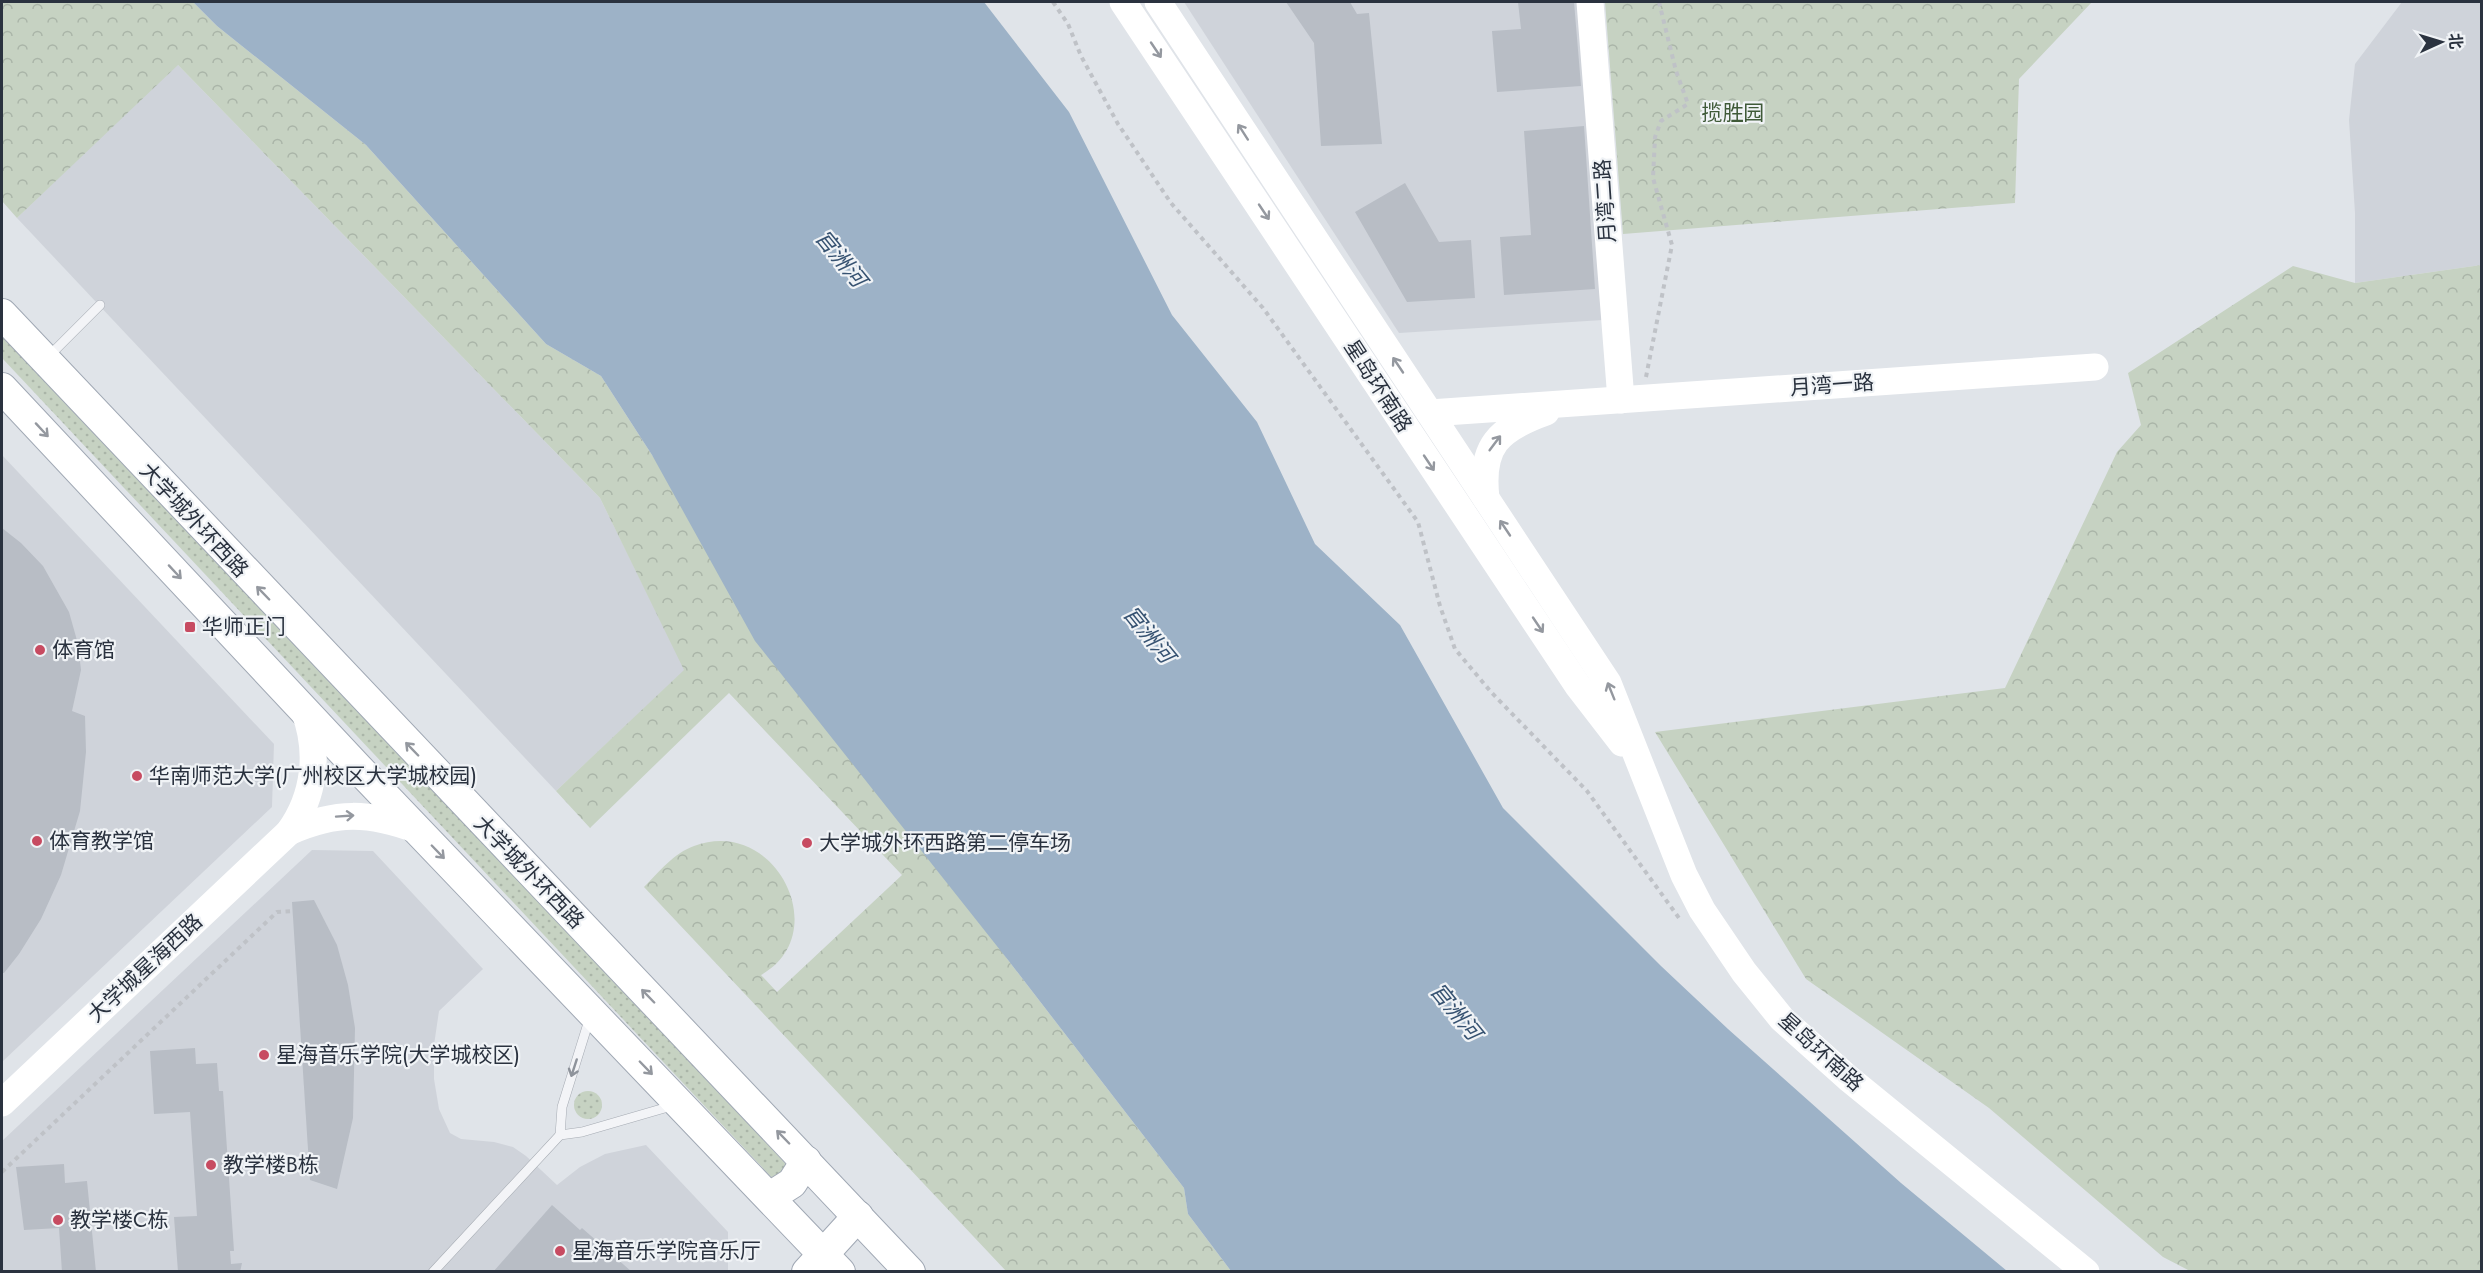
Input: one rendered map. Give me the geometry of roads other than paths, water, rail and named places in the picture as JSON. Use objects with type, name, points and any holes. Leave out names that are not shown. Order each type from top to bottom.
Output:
[{"type":"main road","name":"星岛环南路","points":[[1123,2],[1572,676],[1640,765]]},
{"type":"main road","name":"星岛环南路","points":[[1158,2],[1608,683],[1684,875],[1702,910],[1744,972],[1782,1019],[1848,1078],[2086,1272]]},
{"type":"main road","name":"月湾二路","points":[[1590,2],[1632,399]]},
{"type":"main road","name":"大学城外环西路","points":[[2,314],[910,1272]]},
{"type":"main road","name":"月湾一路","points":[[1430,413],[2095,367]]},
{"type":"main road","points":[[2,388],[303,710],[770,1197],[824,1266],[858,1216]]},
{"type":"main road","name":"月湾一路","points":[[1486,498],[1483,476],[1485,463],[1490,448],[1498,437],[1515,424],[1570,403]]},
{"type":"main road","name":"大学城星海西路","points":[[2,1103],[289,832],[307,804],[311,788],[311,736],[303,710]]},
{"type":"main road","name":"大学城星海西路","points":[[289,832],[315,821],[344,815],[376,818],[417,830]]},
{"type":"main road","points":[[770,1197],[792,1183],[806,1161]]},
{"type":"lane","points":[[45,360],[100,305]]},
{"type":"lane","points":[[560,1135],[561,1107],[592,1012]]},
{"type":"lane","points":[[433,1272],[560,1135],[582,1132],[680,1104]]},
{"type":"water","name":"官洲河","points":[[193,2],[984,2],[1069,112],[1172,315],[1257,422],[1315,544],[1400,625],[1503,808],[1661,966],[1728,1029],[1901,1183],[2007,1271],[1231,1271],[1188,1214],[1184,1188],[1008,960],[755,641],[652,455],[601,376],[546,344],[366,145],[217,26]]},
{"type":"place","name":"华师正门","points":[[190,627]]},
{"type":"place","name":"体育馆","points":[[40,650]]},
{"type":"place","name":"华南师范大学(广州校区大学城校园)","points":[[137,776]]},
{"type":"place","name":"体育教学馆","points":[[37,841]]},
{"type":"place","name":"大学城外环西路第二停车场","points":[[807,843]]},
{"type":"place","name":"星海音乐学院(大学城校区)","points":[[264,1055]]},
{"type":"place","name":"教学楼B栋","points":[[211,1165]]},
{"type":"place","name":"教学楼C栋","points":[[58,1220]]},
{"type":"place","name":"星海音乐学院音乐厅","points":[[560,1251]]},
{"type":"park label","name":"揽胜园","points":[[1733,113]]}]
